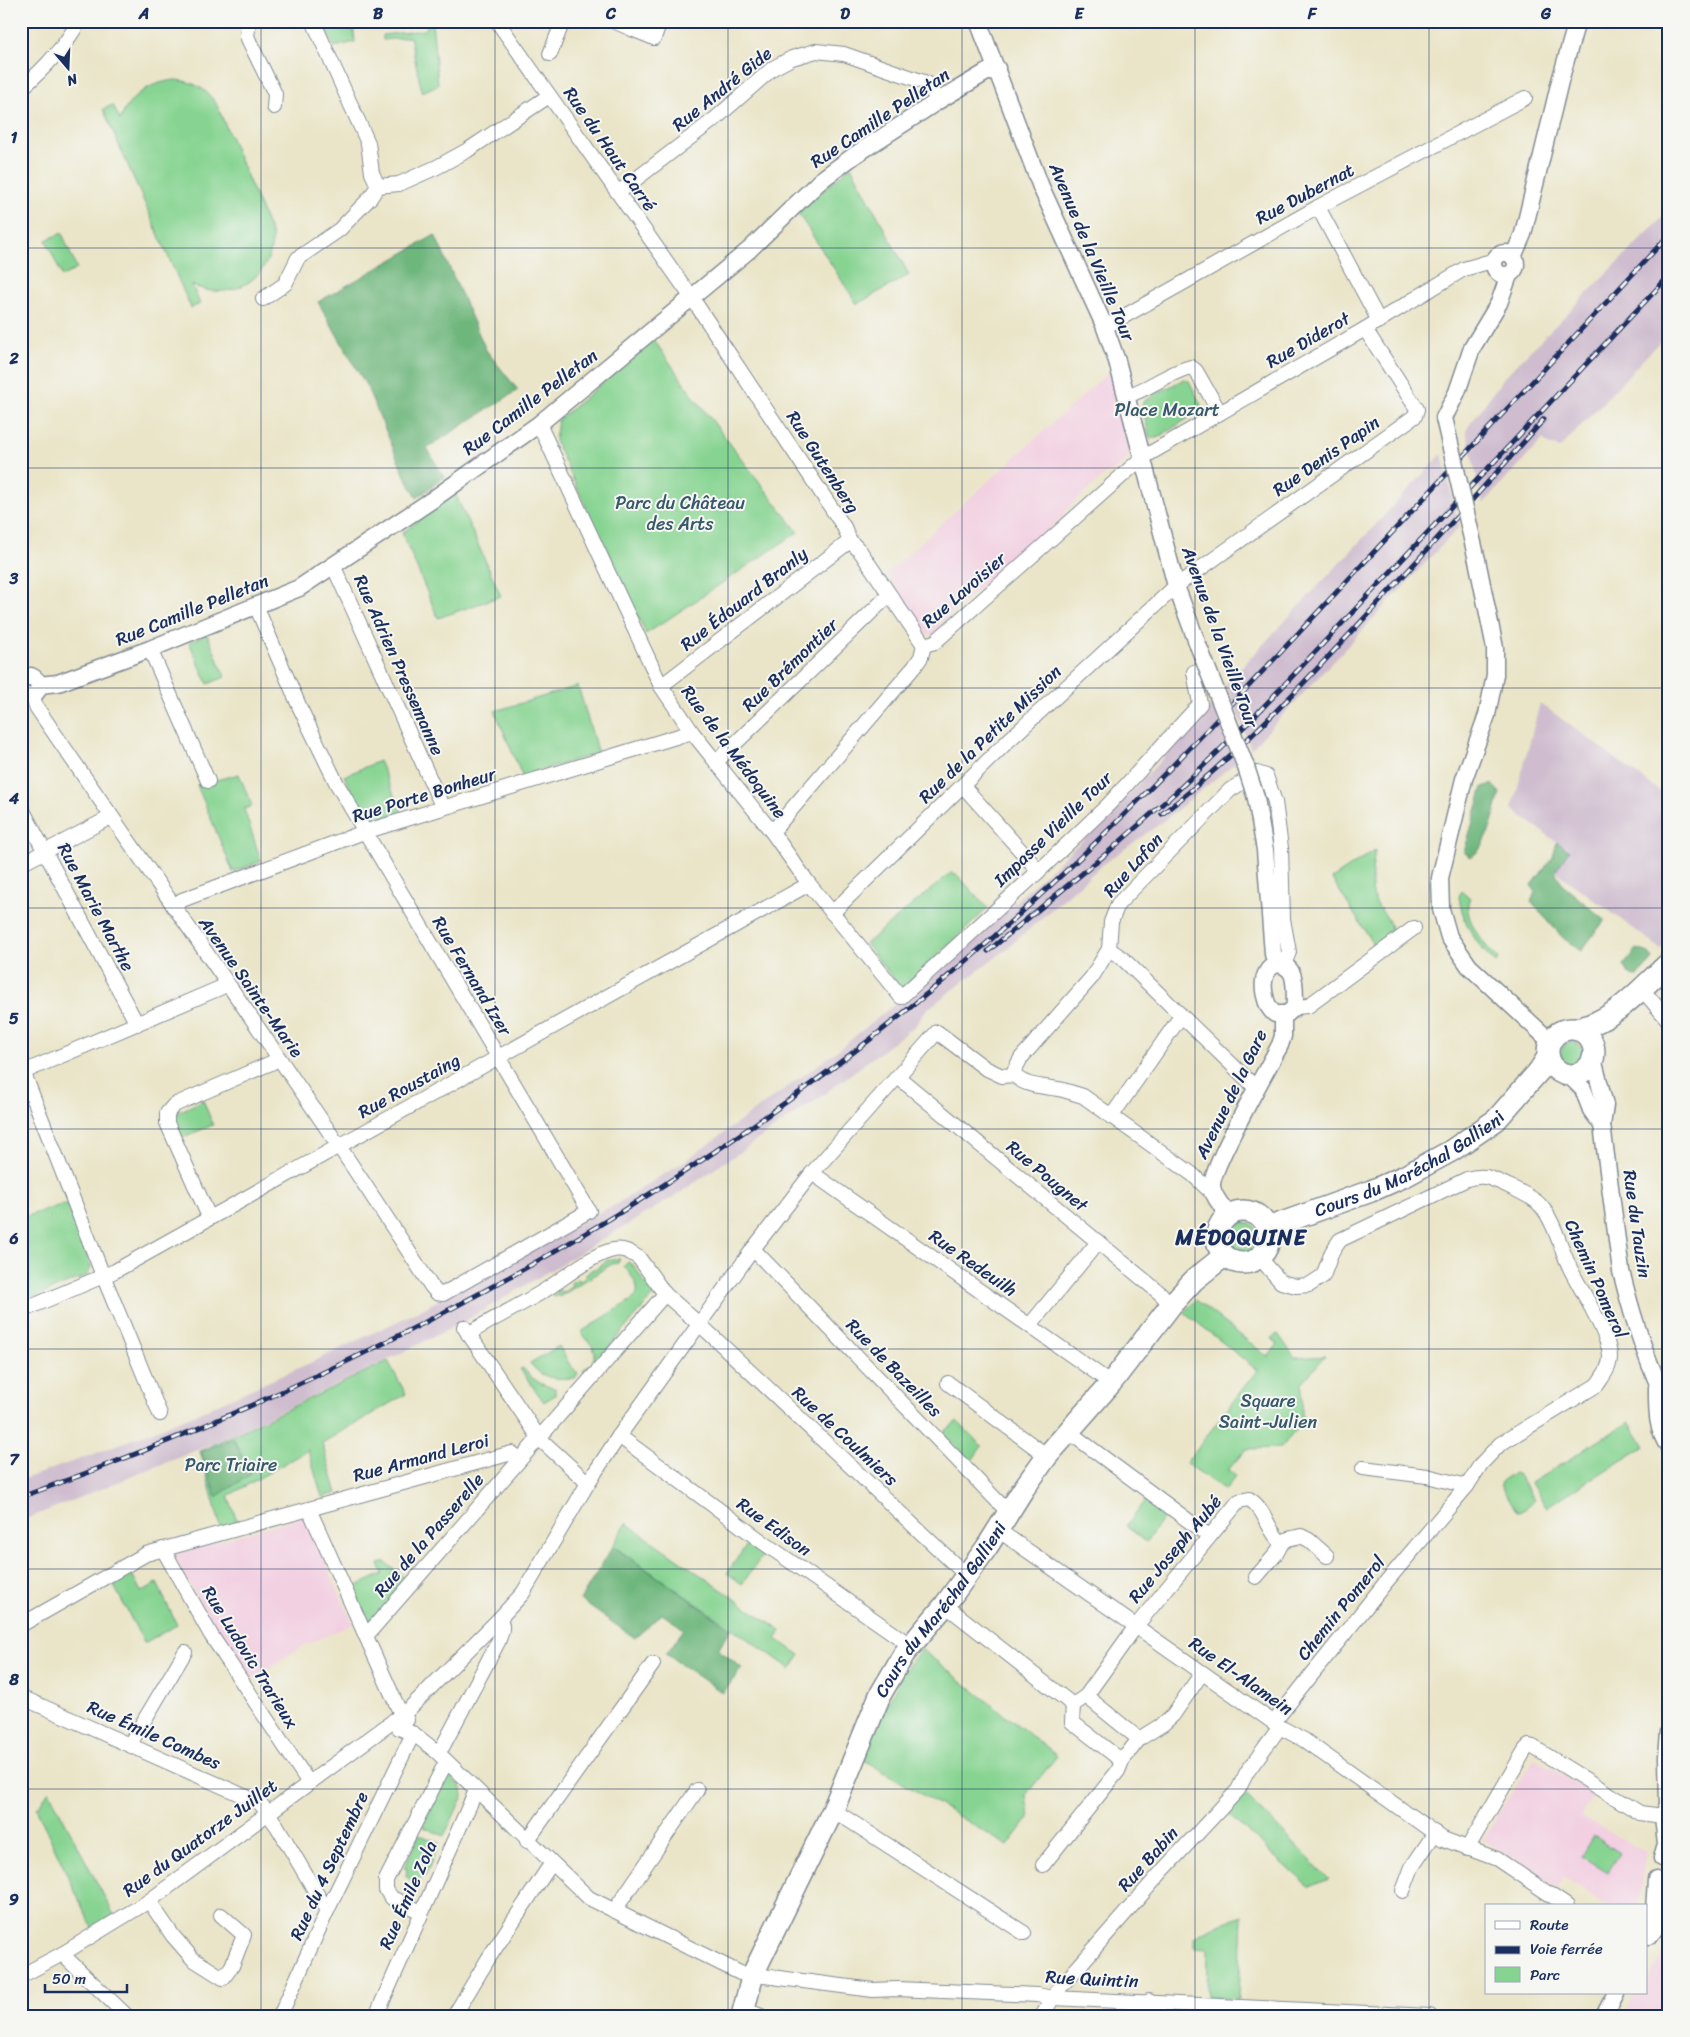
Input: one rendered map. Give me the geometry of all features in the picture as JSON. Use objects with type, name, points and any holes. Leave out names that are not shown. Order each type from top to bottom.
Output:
[{"type":"main road","points":[[1669,963],[1622,1006],[1597,1022],[1576,1029],[1563,1030],[1549,1049],[1556,1070],[1566,1075],[1576,1075],[1587,1069],[1604,1033],[1646,994],[1669,968]]},
{"type":"main road","points":[[1576,1029],[1589,1037],[1593,1043],[1594,1055]]},
{"type":"main road","name":"Cours du Maréchal Gallieni","points":[[1268,1228],[1370,1191],[1405,1176],[1451,1151],[1496,1120],[1516,1099],[1549,1049]]},
{"type":"main road","name":"Cours du Maréchal Gallieni","points":[[1516,1099],[1529,1094],[1552,1075],[1566,1075]]},
{"type":"main road","points":[[1244,1211],[1252,1212],[1258,1215],[1268,1228],[1269,1244],[1260,1258],[1246,1264],[1238,1263],[1224,1256],[1219,1248],[1218,1230],[1222,1222],[1229,1215],[1244,1211]]},
{"type":"main road","name":"Cours du Maréchal Gallieni","points":[[749,2013],[753,1974],[834,1810],[880,1696],[910,1645],[945,1605],[1047,1456],[1111,1383],[1170,1305],[1196,1278],[1224,1256]]},
{"type":"street","points":[[21,88],[58,52],[79,21]]},
{"type":"street","points":[[249,21],[247,36],[275,94],[274,107]]},
{"type":"street","points":[[313,21],[368,143],[372,173],[378,186]]},
{"type":"street","name":"Rue du Haut Carré","points":[[497,21],[692,298]]},
{"type":"street","points":[[550,54],[562,21]]},
{"type":"street","points":[[613,21],[635,25],[654,38],[660,21]]},
{"type":"street","name":"Avenue de la Vieille Tour","points":[[978,21],[1041,187],[1105,327],[1126,396],[1176,586],[1246,767],[1256,798],[1265,850],[1272,954],[1280,964]]},
{"type":"street","points":[[1549,1049],[1469,966],[1449,937],[1441,909],[1440,878],[1464,779],[1487,715],[1495,675],[1494,648],[1478,560],[1444,418],[1457,392],[1472,348],[1499,303],[1509,275],[1515,269],[1513,257],[1523,234],[1560,81],[1577,21]]},
{"type":"street","name":"Rue André Gide","points":[[618,192],[716,118],[774,68],[792,58],[816,51],[844,54],[927,83],[938,101]]},
{"type":"street","name":"Rue Camille Pelletan","points":[[31,692],[150,649],[299,588],[432,500],[539,424],[749,250],[821,180],[855,155],[938,101],[997,68]]},
{"type":"street","points":[[378,186],[399,184],[437,167],[468,150],[549,96]]},
{"type":"street","name":"Rue Dubernat","points":[[1105,327],[1318,207],[1525,98]]},
{"type":"street","points":[[263,299],[285,284],[298,258],[339,230],[370,198],[378,186]]},
{"type":"street","points":[[1318,207],[1379,321]]},
{"type":"street","points":[[1509,275],[1502,275],[1496,271],[1495,260],[1503,253],[1513,257]]},
{"type":"street","name":"Rue Diderot","points":[[1142,458],[1464,270],[1495,260]]},
{"type":"street","name":"Rue Gutenberg","points":[[692,298],[844,527],[850,541],[860,551],[924,645]]},
{"type":"street","name":"Rue Denis Papin","points":[[1176,586],[1415,416],[1417,409],[1365,329]]},
{"type":"street","points":[[1126,396],[1142,392],[1181,369],[1191,367],[1196,372],[1220,413]]},
{"type":"street","name":"Rue de la Médoquine","points":[[539,424],[661,686],[692,732],[772,832],[809,884],[901,997]]},
{"type":"street","name":"Rue Lavoisier","points":[[772,832],[916,666],[924,645],[935,642],[1142,458]]},
{"type":"street","name":"Rue Édouard Branly","points":[[661,686],[850,541]]},
{"type":"street","name":"Rue Adrien Pressemanne","points":[[333,565],[442,808]]},
{"type":"street","name":"Rue de la Petite Mission","points":[[832,913],[1010,740],[1176,586]]},
{"type":"street","name":"Rue Brémontier","points":[[716,762],[889,595]]},
{"type":"street","name":"Rue Fernand Izer","points":[[256,606],[321,754],[364,832],[589,1211],[443,1294]]},
{"type":"street","points":[[150,649],[208,781]]},
{"type":"street","name":"Impasse Vieille Tour","points":[[901,997],[1039,871],[1109,804],[1200,704],[1194,672]]},
{"type":"street","points":[[21,678],[31,676],[37,679],[31,692]]},
{"type":"street","name":"Avenue Sainte-Marie","points":[[31,692],[37,708],[339,1146],[431,1286],[436,1293],[443,1294]]},
{"type":"street","name":"Rue Porte Bonheur","points":[[173,906],[188,898],[364,832],[692,732]]},
{"type":"street","name":"Rue Lafon","points":[[1014,1075],[1021,1058],[1092,977],[1109,949],[1111,922],[1118,904],[1230,790],[1257,773],[1266,776],[1275,802],[1280,848],[1283,920],[1290,952],[1280,964]]},
{"type":"street","points":[[963,786],[1039,871]]},
{"type":"street","name":"Rue Marie Marthe","points":[[21,807],[138,1024]]},
{"type":"street","points":[[21,864],[112,817]]},
{"type":"street","name":"Rue Roustaing","points":[[21,1310],[103,1276],[499,1058],[809,884]]},
{"type":"street","points":[[1280,964],[1269,968],[1264,978],[1267,1005],[1275,1014],[1308,1006],[1414,928]]},
{"type":"street","points":[[1109,949],[1122,958],[1256,1088]]},
{"type":"street","name":"Avenue de la Gare","points":[[1213,1194],[1212,1184],[1214,1175],[1256,1088],[1280,1045],[1289,1010],[1293,975],[1290,969],[1280,964]]},
{"type":"street","points":[[160,1414],[103,1276],[22,1070],[138,1024],[227,985]]},
{"type":"street","points":[[1646,994],[1669,1021]]},
{"type":"street","points":[[1111,1116],[1181,1016]]},
{"type":"street","name":"Rue du Quatorze Juillet","points":[[21,1976],[62,1954],[149,1901],[398,1717],[523,1594],[588,1484],[619,1436],[753,1249],[812,1173],[938,1032],[986,1068],[1002,1076],[1014,1075]]},
{"type":"street","name":"Rue du Tauzin","points":[[1594,1055],[1605,1105],[1602,1124],[1621,1271],[1626,1293],[1658,1385],[1669,1406]]},
{"type":"street","points":[[209,1217],[166,1123],[167,1113],[174,1105],[278,1058]]},
{"type":"street","points":[[1014,1075],[1018,1080],[1028,1084],[1063,1090],[1083,1096],[1192,1174],[1213,1194],[1229,1215]]},
{"type":"street","name":"Rue du Tauzin","points":[[1566,1075],[1583,1089],[1591,1110],[1602,1124]]},
{"type":"street","name":"Rue Pougnet","points":[[898,1077],[1161,1294],[1170,1305]]},
{"type":"street","name":"Rue Redeuilh","points":[[812,1173],[1111,1383]]},
{"type":"street","name":"Chemin Pomerol","points":[[1260,1258],[1281,1282],[1296,1286],[1308,1285],[1323,1276],[1332,1252],[1340,1240],[1476,1176],[1485,1177],[1499,1182],[1540,1204],[1546,1212],[1571,1270],[1584,1291],[1607,1344],[1610,1358],[1607,1371],[1597,1384],[1500,1444],[1481,1464],[1467,1486],[1386,1582],[1277,1724]]},
{"type":"street","points":[[1030,1325],[1098,1242]]},
{"type":"street","name":"Rue de Bazeilles","points":[[753,1249],[1003,1521]]},
{"type":"street","points":[[588,1484],[540,1439],[466,1330],[541,1293],[600,1255],[613,1250],[627,1251],[638,1258],[665,1294],[699,1324]]},
{"type":"street","points":[[520,1459],[540,1439],[665,1294]]},
{"type":"street","name":"Rue de Coulmiers","points":[[699,1324],[966,1576]]},
{"type":"street","points":[[948,1383],[1047,1456]]},
{"type":"street","name":"Rue du Tauzin","points":[[1658,1385],[1657,1413],[1662,1439],[1669,1447]]},
{"type":"street","points":[[1069,1432],[1209,1536]]},
{"type":"street","name":"Rue Edison","points":[[619,1436],[764,1543],[910,1645]]},
{"type":"street","name":"Rue Armand Leroi","points":[[21,1625],[146,1554],[512,1453],[520,1459]]},
{"type":"street","name":"Rue de la Passerelle","points":[[366,1636],[520,1459]]},
{"type":"street","points":[[1363,1468],[1427,1476],[1467,1486]]},
{"type":"street","name":"Rue Joseph Aubé","points":[[1073,1705],[1086,1696],[1136,1626],[1239,1501],[1249,1499],[1258,1506],[1274,1534],[1282,1543]]},
{"type":"street","points":[[309,1509],[366,1636],[398,1717],[399,1728],[414,1734],[441,1757],[588,1898],[740,1973],[753,1974]]},
{"type":"street","name":"Rue El-Alamein","points":[[1003,1521],[1136,1626],[1277,1724],[1304,1740],[1451,1844],[1497,1859],[1563,1904]]},
{"type":"street","points":[[1256,1577],[1276,1554],[1282,1543],[1301,1536],[1309,1540],[1327,1556]]},
{"type":"street","name":"Rue Ludovic Trarieux","points":[[163,1549],[211,1635],[309,1782]]},
{"type":"street","points":[[945,1605],[1073,1705],[1072,1722],[1122,1761]]},
{"type":"street","points":[[421,1912],[392,1898],[386,1890],[386,1880],[441,1757],[443,1746],[498,1642],[502,1629],[501,1622],[498,1619]]},
{"type":"street","points":[[130,1744],[185,1652]]},
{"type":"street","points":[[527,1840],[653,1664]]},
{"type":"street","points":[[1043,1866],[1118,1771],[1122,1761],[1139,1739],[1163,1724],[1173,1715],[1202,1673]]},
{"type":"street","name":"Rue Émile Combes","points":[[21,1696],[260,1803],[268,1812]]},
{"type":"street","points":[[1086,1696],[1139,1739]]},
{"type":"street","name":"Rue Babin","points":[[1042,2016],[1053,1998],[1165,1868],[1238,1790],[1277,1724]]},
{"type":"street","points":[[1648,1927],[1654,1911],[1655,1873],[1658,1864],[1665,1855],[1669,1732]]},
{"type":"street","name":"Rue du 4 Septembre","points":[[280,2016],[327,1911],[414,1734]]},
{"type":"street","points":[[1467,1849],[1524,1750],[1529,1746],[1534,1747],[1640,1813],[1667,1809]]},
{"type":"street","points":[[614,1911],[697,1790]]},
{"type":"street","name":"Rue Émile Zola","points":[[376,2016],[421,1912],[477,1791]]},
{"type":"street","points":[[834,1810],[1024,1933]]},
{"type":"street","points":[[268,1812],[327,1911]]},
{"type":"street","points":[[1402,1892],[1412,1867],[1435,1833]]},
{"type":"street","points":[[454,2016],[488,1959],[551,1864]]},
{"type":"street","points":[[1656,1880],[1660,1889],[1669,1896]]},
{"type":"street","points":[[149,1901],[173,1936],[194,1959],[223,1978],[232,1966],[244,1935],[221,1915]]},
{"type":"street","points":[[1648,1938],[1669,1912]]},
{"type":"street","points":[[62,1954],[127,2016]]},
{"type":"street","name":"Rue Quintin","points":[[753,1974],[874,1990],[897,1989],[1018,1994],[1053,1998],[1149,2001],[1374,2015],[1430,2016]]},
{"type":"street","points":[[1604,2016],[1615,1994]]},
{"type":"street","points":[[1149,2001],[1149,2016]]},
{"type":"shaded area","points":[[1669,211],[1669,332],[1560,448],[1548,444],[1543,439],[1483,504],[1466,430],[1505,376]]},
{"type":"shaded area","points":[[1109,372],[1130,452],[1127,459],[1113,472],[1108,472],[1065,511],[1065,516],[1057,523],[1053,523],[1053,527],[1021,556],[1016,555],[1017,559],[1008,567],[1003,567],[940,624],[940,629],[933,635],[926,634],[886,574]]},
{"type":"shaded area","points":[[1442,454],[1459,527],[1251,749],[1226,684]]},
{"type":"shaded area","points":[[1540,703],[1669,798],[1669,941],[1661,949],[1555,871],[1569,851],[1512,809]]},
{"type":"shaded area","points":[[1213,704],[1236,762],[1161,823],[1102,865],[1003,952],[926,1010],[916,1025],[819,1098],[672,1198],[467,1320],[212,1444],[21,1521],[21,1480],[194,1415],[419,1311],[617,1204],[688,1159],[833,1054],[934,975],[1109,816]]},
{"type":"shaded area","points":[[302,1517],[307,1520],[353,1624],[301,1647],[250,1680],[210,1620],[175,1558],[177,1553]]},
{"type":"shaded area","points":[[1535,1758],[1594,1795],[1581,1817],[1646,1852],[1638,1904],[1605,1904],[1564,1877],[1557,1888],[1483,1839]]},
{"type":"shaded area","points":[[1669,1948],[1669,2016],[1622,2016],[1636,1994],[1648,1994],[1648,1978]]},
{"type":"green space","points":[[322,21],[353,21],[355,42],[334,47]]},
{"type":"green space","points":[[426,21],[432,21],[438,85],[422,92],[410,37],[383,40],[383,35],[424,30],[427,27]]},
{"type":"green space","points":[[175,80],[198,86],[216,103],[272,235],[271,250],[266,264],[258,275],[235,289],[221,291],[206,290],[192,285],[200,304],[191,308],[103,109],[113,105],[120,120],[124,111],[135,97],[149,87]]},
{"type":"green space","points":[[851,166],[909,275],[857,304],[798,213]]},
{"type":"green space","points":[[62,233],[77,269],[62,276],[46,240]]},
{"type":"green space","points":[[435,235],[486,350],[518,390],[427,448],[444,477],[417,498],[405,476],[367,387],[318,302]]},
{"type":"green space","name":"Parc du Château des Arts","points":[[654,340],[691,393],[798,532],[646,634],[555,441],[558,420]]},
{"type":"green space","name":"Place Mozart","points":[[1184,379],[1189,381],[1202,407],[1200,411],[1157,438],[1151,438],[1142,405],[1144,401]]},
{"type":"green space","points":[[455,493],[501,596],[438,618],[402,533]]},
{"type":"green space","points":[[207,634],[225,677],[208,684],[189,642]]},
{"type":"green space","points":[[578,686],[598,753],[522,776],[495,711]]},
{"type":"green space","points":[[379,761],[402,813],[373,821],[366,818],[344,776]]},
{"type":"green space","points":[[239,774],[252,806],[244,809],[261,861],[233,872],[197,785]]},
{"type":"green space","points":[[1492,784],[1500,793],[1493,819],[1482,846],[1470,857],[1464,852],[1483,787]]},
{"type":"green space","points":[[1557,842],[1569,851],[1555,872],[1565,887],[1605,920],[1581,951],[1563,938],[1531,902],[1535,892],[1532,885],[1553,857]]},
{"type":"green space","points":[[1375,850],[1372,874],[1374,898],[1389,922],[1391,932],[1374,945],[1332,879]]},
{"type":"green space","points":[[952,872],[988,908],[902,989],[865,944]]},
{"type":"green space","points":[[1462,891],[1470,898],[1468,914],[1471,922],[1481,940],[1499,959],[1496,963],[1477,941],[1467,924],[1459,896]]},
{"type":"green space","points":[[1637,949],[1649,953],[1653,959],[1637,977],[1629,974],[1624,965]]},
{"type":"green space","points":[[1572,1042],[1580,1045],[1583,1053],[1580,1061],[1572,1064],[1564,1061],[1561,1053],[1564,1045]]},
{"type":"green space","points":[[203,1100],[213,1125],[181,1138],[174,1120],[175,1114]]},
{"type":"green space","points":[[67,1203],[91,1267],[88,1275],[21,1302],[21,1218]]},
{"type":"green space","points":[[1244,1222],[1250,1223],[1258,1231],[1258,1243],[1250,1251],[1244,1252],[1238,1251],[1230,1243],[1229,1237],[1230,1231],[1238,1223]]},
{"type":"green space","points":[[610,1259],[620,1259],[618,1263],[612,1264],[559,1297],[558,1295],[554,1297],[553,1295],[560,1291],[564,1292],[572,1286],[571,1283],[578,1279],[581,1281],[586,1274],[593,1269],[599,1268],[599,1266]]},
{"type":"green space","points":[[628,1262],[635,1267],[645,1284],[649,1283],[654,1295],[586,1373],[583,1370],[592,1364],[595,1354],[593,1347],[581,1332],[633,1299],[636,1295],[637,1287],[635,1282],[624,1266]]},
{"type":"green space","name":"Square Saint-Julien","points":[[1196,1300],[1268,1357],[1278,1344],[1271,1338],[1278,1334],[1295,1358],[1325,1356],[1302,1383],[1302,1423],[1281,1448],[1246,1449],[1228,1470],[1236,1476],[1225,1490],[1186,1463],[1257,1370],[1184,1312]]},
{"type":"green space","points":[[559,1346],[570,1365],[578,1373],[575,1378],[550,1377],[540,1373],[530,1363]]},
{"type":"green space","name":"Parc Triaire","points":[[388,1361],[406,1394],[322,1443],[337,1493],[322,1497],[308,1450],[228,1496],[238,1523],[221,1528],[200,1451]]},
{"type":"green space","points":[[523,1368],[537,1381],[555,1388],[555,1395],[544,1402],[520,1369]]},
{"type":"green space","points":[[957,1421],[982,1446],[971,1462],[943,1433]]},
{"type":"green space","points":[[1629,1422],[1645,1446],[1546,1507],[1531,1483]]},
{"type":"green space","points":[[233,1438],[251,1474],[216,1497],[201,1452]]},
{"type":"green space","points":[[1514,1473],[1517,1474],[1534,1500],[1527,1508],[1517,1512],[1500,1485],[1501,1482]]},
{"type":"green space","points":[[1146,1499],[1166,1514],[1146,1542],[1126,1526]]},
{"type":"green space","points":[[626,1523],[781,1631],[776,1639],[800,1655],[791,1669],[613,1546]]},
{"type":"green space","points":[[750,1540],[766,1551],[742,1584],[727,1573]]},
{"type":"green space","points":[[613,1546],[731,1629],[718,1649],[742,1668],[723,1693],[666,1654],[684,1629],[662,1614],[635,1638],[580,1600]]},
{"type":"green space","points":[[385,1562],[407,1580],[371,1620],[366,1620],[352,1588],[383,1574],[379,1564]]},
{"type":"green space","points":[[131,1572],[141,1592],[157,1583],[177,1625],[144,1643],[112,1582]]},
{"type":"green space","points":[[921,1649],[1057,1756],[1026,1795],[1029,1818],[1008,1846],[864,1760],[867,1747],[902,1674]]},
{"type":"green space","points":[[448,1775],[462,1788],[463,1796],[444,1836],[422,1826]]},
{"type":"green space","points":[[1241,1790],[1329,1879],[1310,1887],[1308,1886],[1224,1810]]},
{"type":"green space","points":[[49,1791],[114,1915],[92,1928],[36,1808]]},
{"type":"green space","points":[[419,1834],[439,1843],[425,1877],[422,1876],[419,1880],[412,1881],[406,1876],[407,1869],[404,1868]]},
{"type":"green space","points":[[1594,1836],[1620,1853],[1608,1872],[1582,1856]]},
{"type":"green space","points":[[1242,1916],[1239,1999],[1207,1997],[1208,1948],[1194,1947],[1194,1937],[1221,1923]]},
{"type":"railway","points":[[21,1497],[152,1447],[280,1392],[407,1332],[530,1265],[650,1193],[767,1116],[879,1032],[987,943],[1081,857],[1171,768],[1669,235]]},
{"type":"railway","points":[[988,951],[1106,854],[1176,792],[1252,719],[1669,276]]},
{"type":"railway","points":[[1162,814],[1235,751],[1302,684],[1421,557],[1544,419]]},
{"type":"district","name":"MÉDOQUINE","points":[[1241,1237]]}]
